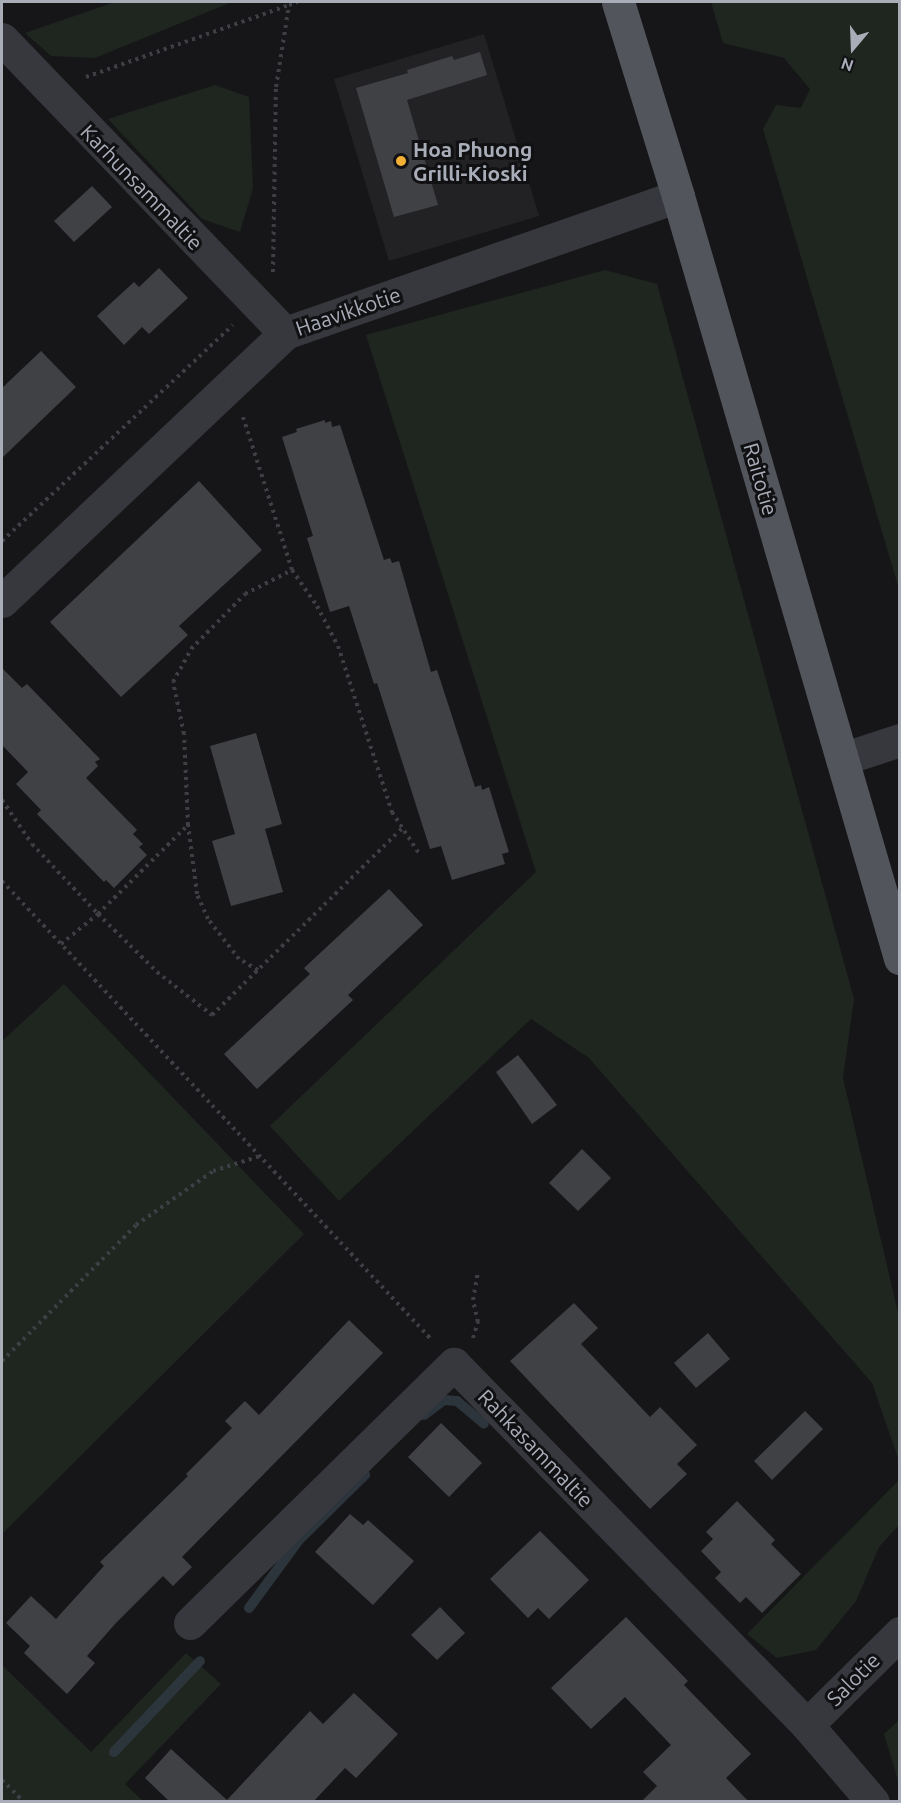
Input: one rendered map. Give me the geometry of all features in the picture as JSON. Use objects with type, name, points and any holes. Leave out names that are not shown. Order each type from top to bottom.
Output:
[{"type":"main road","name":"Raitotie","points":[[618,2],[678,196],[900,958]]},
{"type":"street","name":"Karhunsammaltie","points":[[2,39],[254,304],[285,333]]},
{"type":"street","name":"Haavikkotie","points":[[2,602],[285,333],[678,196]]},
{"type":"street","points":[[842,759],[900,740]]},
{"type":"street","points":[[190,1623],[454,1364]]},
{"type":"street","name":"Rahkasammaltie","points":[[454,1364],[807,1725],[873,1802]]},
{"type":"street","name":"Salotie","points":[[807,1725],[900,1633]]},
{"type":"path","points":[[49,90],[298,2]]},
{"type":"path","points":[[2,541],[254,304],[273,272],[276,87],[289,4]]},
{"type":"path","points":[[227,388],[248,426],[292,570],[317,606],[338,646],[392,812],[420,855]]},
{"type":"path","points":[[258,970],[239,959],[208,919],[197,894],[188,825],[184,734],[173,682],[191,649],[245,594],[292,570]]},
{"type":"path","points":[[2,800],[32,844],[98,914],[157,972],[212,1015],[402,828]]},
{"type":"path","points":[[61,944],[98,914],[188,825]]},
{"type":"path","points":[[2,880],[454,1364],[473,1338],[478,1322],[473,1300],[478,1273]]},
{"type":"path","points":[[2,1361],[136,1225],[213,1171],[260,1156]]},
{"type":"path","points":[[2,1780],[24,1802]]},
{"type":"shaded area","points":[[115,2],[232,2],[95,58],[51,56],[25,33]]},
{"type":"shaded area","points":[[711,2],[899,2],[899,589],[763,129],[776,105],[801,108],[810,89],[784,58],[723,43]]},
{"type":"shaded area","points":[[484,34],[539,216],[389,261],[334,79]]},
{"type":"shaded area","points":[[215,85],[249,97],[253,188],[240,232],[202,219],[108,119]]},
{"type":"shaded area","points":[[605,270],[657,284],[854,999],[843,1078],[899,1317],[899,1461],[872,1383],[589,1058],[531,1019],[339,1201],[270,1126],[536,872],[366,335]]},
{"type":"shaded area","points":[[64,984],[304,1234],[2,1534],[2,1041]]},
{"type":"shaded area","points":[[899,1480],[899,1525],[879,1547],[856,1601],[816,1650],[777,1658],[747,1634]]},
{"type":"shaded area","points":[[186,1653],[221,1684],[125,1784],[143,1801],[2,1801],[2,1665],[91,1752]]},
{"type":"shaded area","points":[[899,1720],[899,1784],[884,1734]]},
{"type":"building","name":"Hoa Phuong Grilli-Kioski","points":[[480,52],[487,75],[407,100],[438,205],[394,217],[356,88],[408,73],[407,70],[452,56],[454,60]]},
{"type":"building","points":[[92,186],[112,207],[74,242],[54,221]]},
{"type":"building","points":[[159,268],[188,298],[149,334],[142,327],[124,345],[97,316],[134,282],[139,287]]},
{"type":"building","points":[[41,351],[76,387],[2,458],[2,388]]},
{"type":"building","points":[[325,420],[325,423],[331,421],[332,427],[340,425],[384,560],[390,558],[392,563],[399,561],[431,672],[437,670],[475,787],[481,785],[482,790],[489,787],[509,852],[502,854],[505,864],[452,880],[441,846],[430,849],[377,683],[374,684],[349,606],[330,612],[307,538],[313,536],[282,437],[297,432],[296,429]]},
{"type":"building","points":[[199,481],[262,550],[179,626],[188,635],[121,697],[50,622]]},
{"type":"building","points":[[2,668],[22,688],[27,684],[100,759],[95,762],[98,766],[86,778],[137,830],[133,834],[143,844],[139,847],[147,855],[114,888],[106,880],[104,882],[37,814],[41,810],[16,784],[28,772],[2,745]]},
{"type":"building","points":[[256,733],[282,824],[265,829],[283,892],[231,906],[212,841],[235,834],[210,746]]},
{"type":"building","points":[[389,889],[423,925],[348,995],[353,1000],[257,1089],[224,1054],[310,974],[304,968]]},
{"type":"building","points":[[518,1055],[557,1105],[532,1124],[496,1072]]},
{"type":"building","points":[[582,1149],[611,1178],[578,1211],[549,1183]]},
{"type":"building","points":[[574,1303],[598,1328],[581,1344],[650,1417],[660,1407],[697,1445],[677,1464],[687,1474],[650,1509],[510,1361]]},
{"type":"building","points":[[349,1320],[383,1353],[182,1557],[192,1567],[173,1586],[163,1576],[115,1624],[87,1656],[95,1663],[67,1694],[24,1653],[30,1646],[6,1623],[31,1596],[56,1619],[104,1566],[100,1562],[188,1476],[186,1474],[232,1428],[225,1421],[245,1401],[259,1415]]},
{"type":"building","points":[[708,1333],[730,1359],[696,1388],[674,1363]]},
{"type":"building","points":[[805,1411],[823,1429],[772,1480],[754,1461]]},
{"type":"building","points":[[441,1423],[482,1463],[449,1497],[408,1457]]},
{"type":"building","points":[[737,1501],[775,1540],[771,1544],[801,1574],[762,1613],[746,1597],[740,1603],[715,1578],[721,1572],[701,1551],[713,1539],[706,1532]]},
{"type":"building","points":[[350,1514],[363,1525],[368,1520],[414,1561],[373,1605],[315,1552]]},
{"type":"building","points":[[540,1531],[589,1580],[549,1619],[538,1608],[528,1618],[490,1579]]},
{"type":"building","points":[[440,1607],[465,1633],[437,1660],[411,1635]]},
{"type":"building","points":[[626,1617],[688,1681],[684,1685],[751,1754],[726,1778],[749,1802],[641,1802],[657,1786],[643,1772],[671,1745],[625,1697],[591,1729],[551,1688]]},
{"type":"building","points":[[354,1693],[398,1734],[356,1778],[345,1768],[313,1802],[170,1802],[145,1778],[171,1749],[227,1800],[310,1711],[323,1724]]},
{"type":"waterway","points":[[424,1415],[444,1400],[457,1401],[484,1424]]},
{"type":"waterway","points":[[249,1608],[299,1540],[365,1475]]},
{"type":"waterway","points":[[114,1752],[200,1661]]},
{"type":"place","name":"Hoa Phuong Grilli-Kioski","points":[[401,161]]}]
